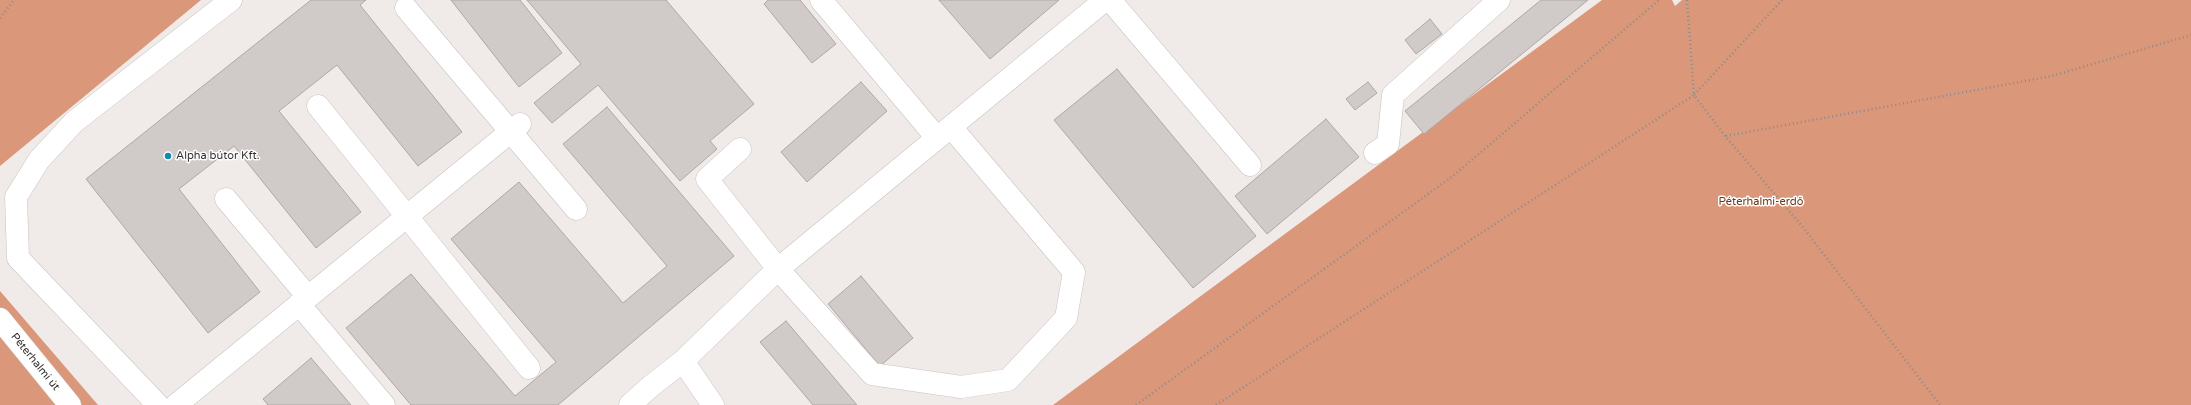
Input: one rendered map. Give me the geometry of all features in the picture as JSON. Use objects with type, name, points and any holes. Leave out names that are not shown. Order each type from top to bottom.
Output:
[{"type":"street","points":[[158,405],[18,258],[16,197],[39,160],[74,122],[231,0]]},
{"type":"street","points":[[740,149],[707,179],[778,269],[872,374],[961,387],[1008,380],[1066,318],[1074,272],[821,0]]},
{"type":"street","points":[[630,405],[683,361],[778,269],[1104,0]]},
{"type":"street","points":[[1110,0],[1250,165]]},
{"type":"street","points":[[1375,153],[1388,144],[1393,95],[1499,0]]},
{"type":"street","points":[[406,8],[515,128],[576,209]]},
{"type":"street","points":[[318,106],[529,368]]},
{"type":"street","points":[[176,405],[515,128]]},
{"type":"street","points":[[226,199],[384,405]]},
{"type":"street","name":"Péterhalmi út","points":[[0,319],[70,405]]},
{"type":"street","points":[[683,361],[713,405]]},
{"type":"path","points":[[0,18],[14,0]]},
{"type":"path","points":[[1136,405],[1452,176],[1659,0]]},
{"type":"path","points":[[1688,0],[1694,95],[1725,136],[1802,226],[1940,405]]},
{"type":"path","points":[[1216,405],[1694,95],[1782,0]]},
{"type":"path","points":[[1725,136],[2052,76],[2191,35]]},
{"type":"green space","points":[[0,0],[201,0],[0,166]]},
{"type":"green space","name":"Péterhalmi-erdő","points":[[1602,0],[1672,0],[1675,6],[1682,0],[2191,0],[2191,405],[1053,405]]},
{"type":"green space","points":[[0,291],[98,405],[0,405]]},
{"type":"building","name":"Alpha bútor Kft.","points":[[311,0],[366,0],[360,5],[462,132],[418,166],[337,65],[279,111],[361,212],[316,248],[234,146],[179,189],[260,292],[208,333],[86,179]]},
{"type":"building","points":[[451,0],[520,0],[562,53],[519,87]]},
{"type":"building","points":[[527,0],[666,0],[754,104],[710,141],[717,149],[680,181],[598,85],[552,123],[534,103],[581,64]]},
{"type":"building","points":[[768,0],[800,0],[836,44],[812,63],[764,4]]},
{"type":"building","points":[[939,0],[1059,0],[990,59]]},
{"type":"building","points":[[1541,0],[1588,0],[1424,134],[1405,111]]},
{"type":"building","points":[[1430,19],[1442,34],[1416,54],[1405,40]]},
{"type":"building","points":[[1117,69],[1256,236],[1193,288],[1054,120]]},
{"type":"building","points":[[861,82],[887,111],[807,182],[781,152]]},
{"type":"building","points":[[1368,82],[1377,93],[1355,110],[1346,99]]},
{"type":"building","points":[[607,107],[734,256],[558,405],[411,405],[346,328],[411,274],[515,396],[556,362],[451,239],[519,182],[623,303],[667,266],[563,144]]},
{"type":"building","points":[[1326,119],[1359,157],[1267,234],[1235,196]]},
{"type":"building","points":[[861,276],[913,338],[880,366],[828,304]]},
{"type":"building","points":[[786,321],[857,405],[813,405],[760,342]]},
{"type":"building","points":[[311,358],[351,405],[268,405],[263,399]]},
{"type":"place","name":"Alpha bútor Kft.","points":[[168,156]]}]
